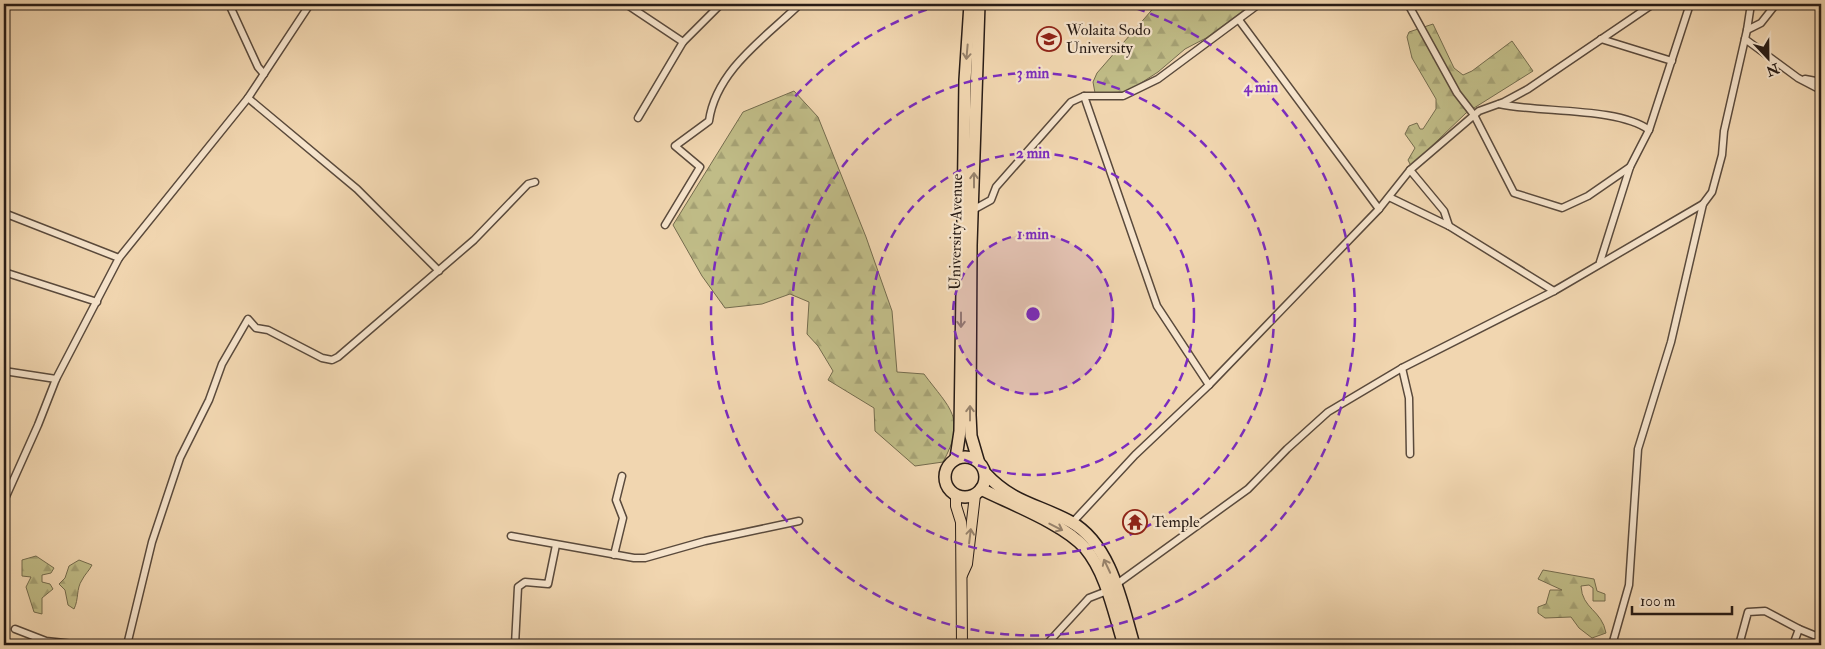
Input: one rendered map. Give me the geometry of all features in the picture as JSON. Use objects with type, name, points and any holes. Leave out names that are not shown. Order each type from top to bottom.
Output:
[{"type":"highway","name":"University Avenue","points":[[970,4],[965,80],[968,211],[971,245],[970,415],[971,436],[978,460]]},
{"type":"highway","name":"University Avenue","points":[[956,458],[960,431],[968,211],[979,4]]},
{"type":"highway","points":[[986,474],[978,492],[969,497],[956,495],[946,484],[944,477],[950,463],[956,458],[971,457],[978,460],[986,474],[1000,489],[1017,500],[1072,523],[1093,542],[1134,645]]},
{"type":"highway","points":[[978,492],[1062,530],[1076,539],[1086,549],[1111,588],[1124,645]]},
{"type":"main road","points":[[962,576],[966,564],[978,492]]},
{"type":"main road","points":[[956,495],[956,506],[961,522],[962,645]]},
{"type":"street","points":[[229,4],[258,66],[264,74]]},
{"type":"street","points":[[4,501],[56,380],[119,258],[248,98],[310,4]]},
{"type":"street","points":[[626,4],[637,6],[683,42]]},
{"type":"street","points":[[638,118],[683,42],[721,4]]},
{"type":"street","points":[[665,225],[700,167],[675,146],[709,121],[711,105],[724,79],[800,4]]},
{"type":"street","points":[[968,211],[991,200],[996,187],[1071,102],[1084,96],[1124,96],[1135,91],[1158,79],[1259,4]]},
{"type":"street","points":[[1408,4],[1457,92],[1474,115],[1514,193],[1562,208],[1588,196],[1630,168]]},
{"type":"street","points":[[1072,523],[1135,455],[1208,385],[1379,209],[1410,170],[1479,111],[1498,104],[1551,75],[1653,4]]},
{"type":"street","points":[[1600,262],[1630,168],[1648,130],[1690,4]]},
{"type":"street","points":[[1046,645],[1089,598],[1111,588],[1248,489],[1287,449],[1328,412],[1402,368],[1554,291],[1600,262],[1703,204],[1712,192],[1722,155],[1724,131],[1751,4]]},
{"type":"street","points":[[1747,30],[1761,23],[1776,4]]},
{"type":"street","points":[[1239,20],[1379,209]]},
{"type":"street","points":[[1601,39],[1672,61]]},
{"type":"street","points":[[1745,39],[1798,78],[1821,90]]},
{"type":"street","points":[[1798,78],[1821,82]]},
{"type":"street","points":[[1084,96],[1157,306],[1208,385]]},
{"type":"street","points":[[248,98],[356,190],[439,271]]},
{"type":"street","points":[[1498,104],[1520,109],[1610,117],[1641,124],[1648,130]]},
{"type":"street","points":[[1410,170],[1444,211],[1449,226]]},
{"type":"street","points":[[127,645],[152,542],[180,458],[209,400],[222,364],[248,319],[256,328],[268,330],[322,358],[332,360],[342,355],[439,271],[528,184],[535,182]]},
{"type":"street","points":[[1389,197],[1449,226],[1554,291]]},
{"type":"street","points":[[1612,645],[1628,585],[1638,449],[1671,342],[1703,204]]},
{"type":"street","points":[[4,212],[119,258]]},
{"type":"street","points":[[4,272],[97,302]]},
{"type":"street","points":[[1402,368],[1409,398],[1410,454]]},
{"type":"street","points":[[4,371],[56,380]]},
{"type":"street","points":[[614,555],[623,518],[616,500],[622,476]]},
{"type":"street","points":[[511,536],[629,558],[646,558],[705,541],[799,521]]},
{"type":"street","points":[[515,645],[518,587],[525,582],[548,584],[556,545]]},
{"type":"street","points":[[1739,645],[1748,612],[1765,611],[1821,638]]},
{"type":"street","points":[[15,629],[46,641],[83,645]]},
{"type":"street","points":[[1793,645],[1799,629]]},
{"type":"green space","points":[[1157,4],[1252,4],[1206,38],[1185,49],[1158,72],[1127,92],[1095,93],[1093,82],[1097,73]]},
{"type":"green space","points":[[1433,24],[1454,68],[1463,75],[1472,71],[1512,41],[1533,71],[1466,113],[1411,166],[1408,160],[1415,148],[1405,134],[1409,126],[1417,123],[1420,129],[1423,129],[1436,109],[1436,99],[1412,58],[1407,37],[1409,32]]},
{"type":"green space","points":[[794,91],[818,117],[866,237],[892,311],[897,372],[924,374],[948,406],[952,415],[954,435],[943,462],[915,466],[875,431],[874,408],[828,380],[833,371],[818,346],[807,334],[809,302],[790,294],[762,304],[725,308],[702,276],[673,225],[743,112]]},
{"type":"green space","points":[[36,556],[54,568],[51,573],[42,575],[42,582],[50,584],[53,589],[42,598],[42,614],[34,612],[26,587],[31,577],[22,576],[22,560]]},
{"type":"green space","points":[[79,560],[92,565],[80,583],[74,609],[68,605],[65,590],[59,584],[65,578],[69,566]]},
{"type":"green space","points":[[1543,570],[1594,579],[1597,591],[1605,594],[1605,601],[1593,601],[1593,588],[1589,585],[1581,586],[1582,594],[1588,605],[1601,619],[1606,633],[1592,638],[1579,628],[1571,617],[1545,618],[1538,613],[1538,607],[1546,604],[1550,590],[1562,590],[1538,579]]},
{"type":"place","name":"Wolaita Sodo University","points":[[1049,39]]},
{"type":"place","name":"Temple","points":[[1135,522]]}]
